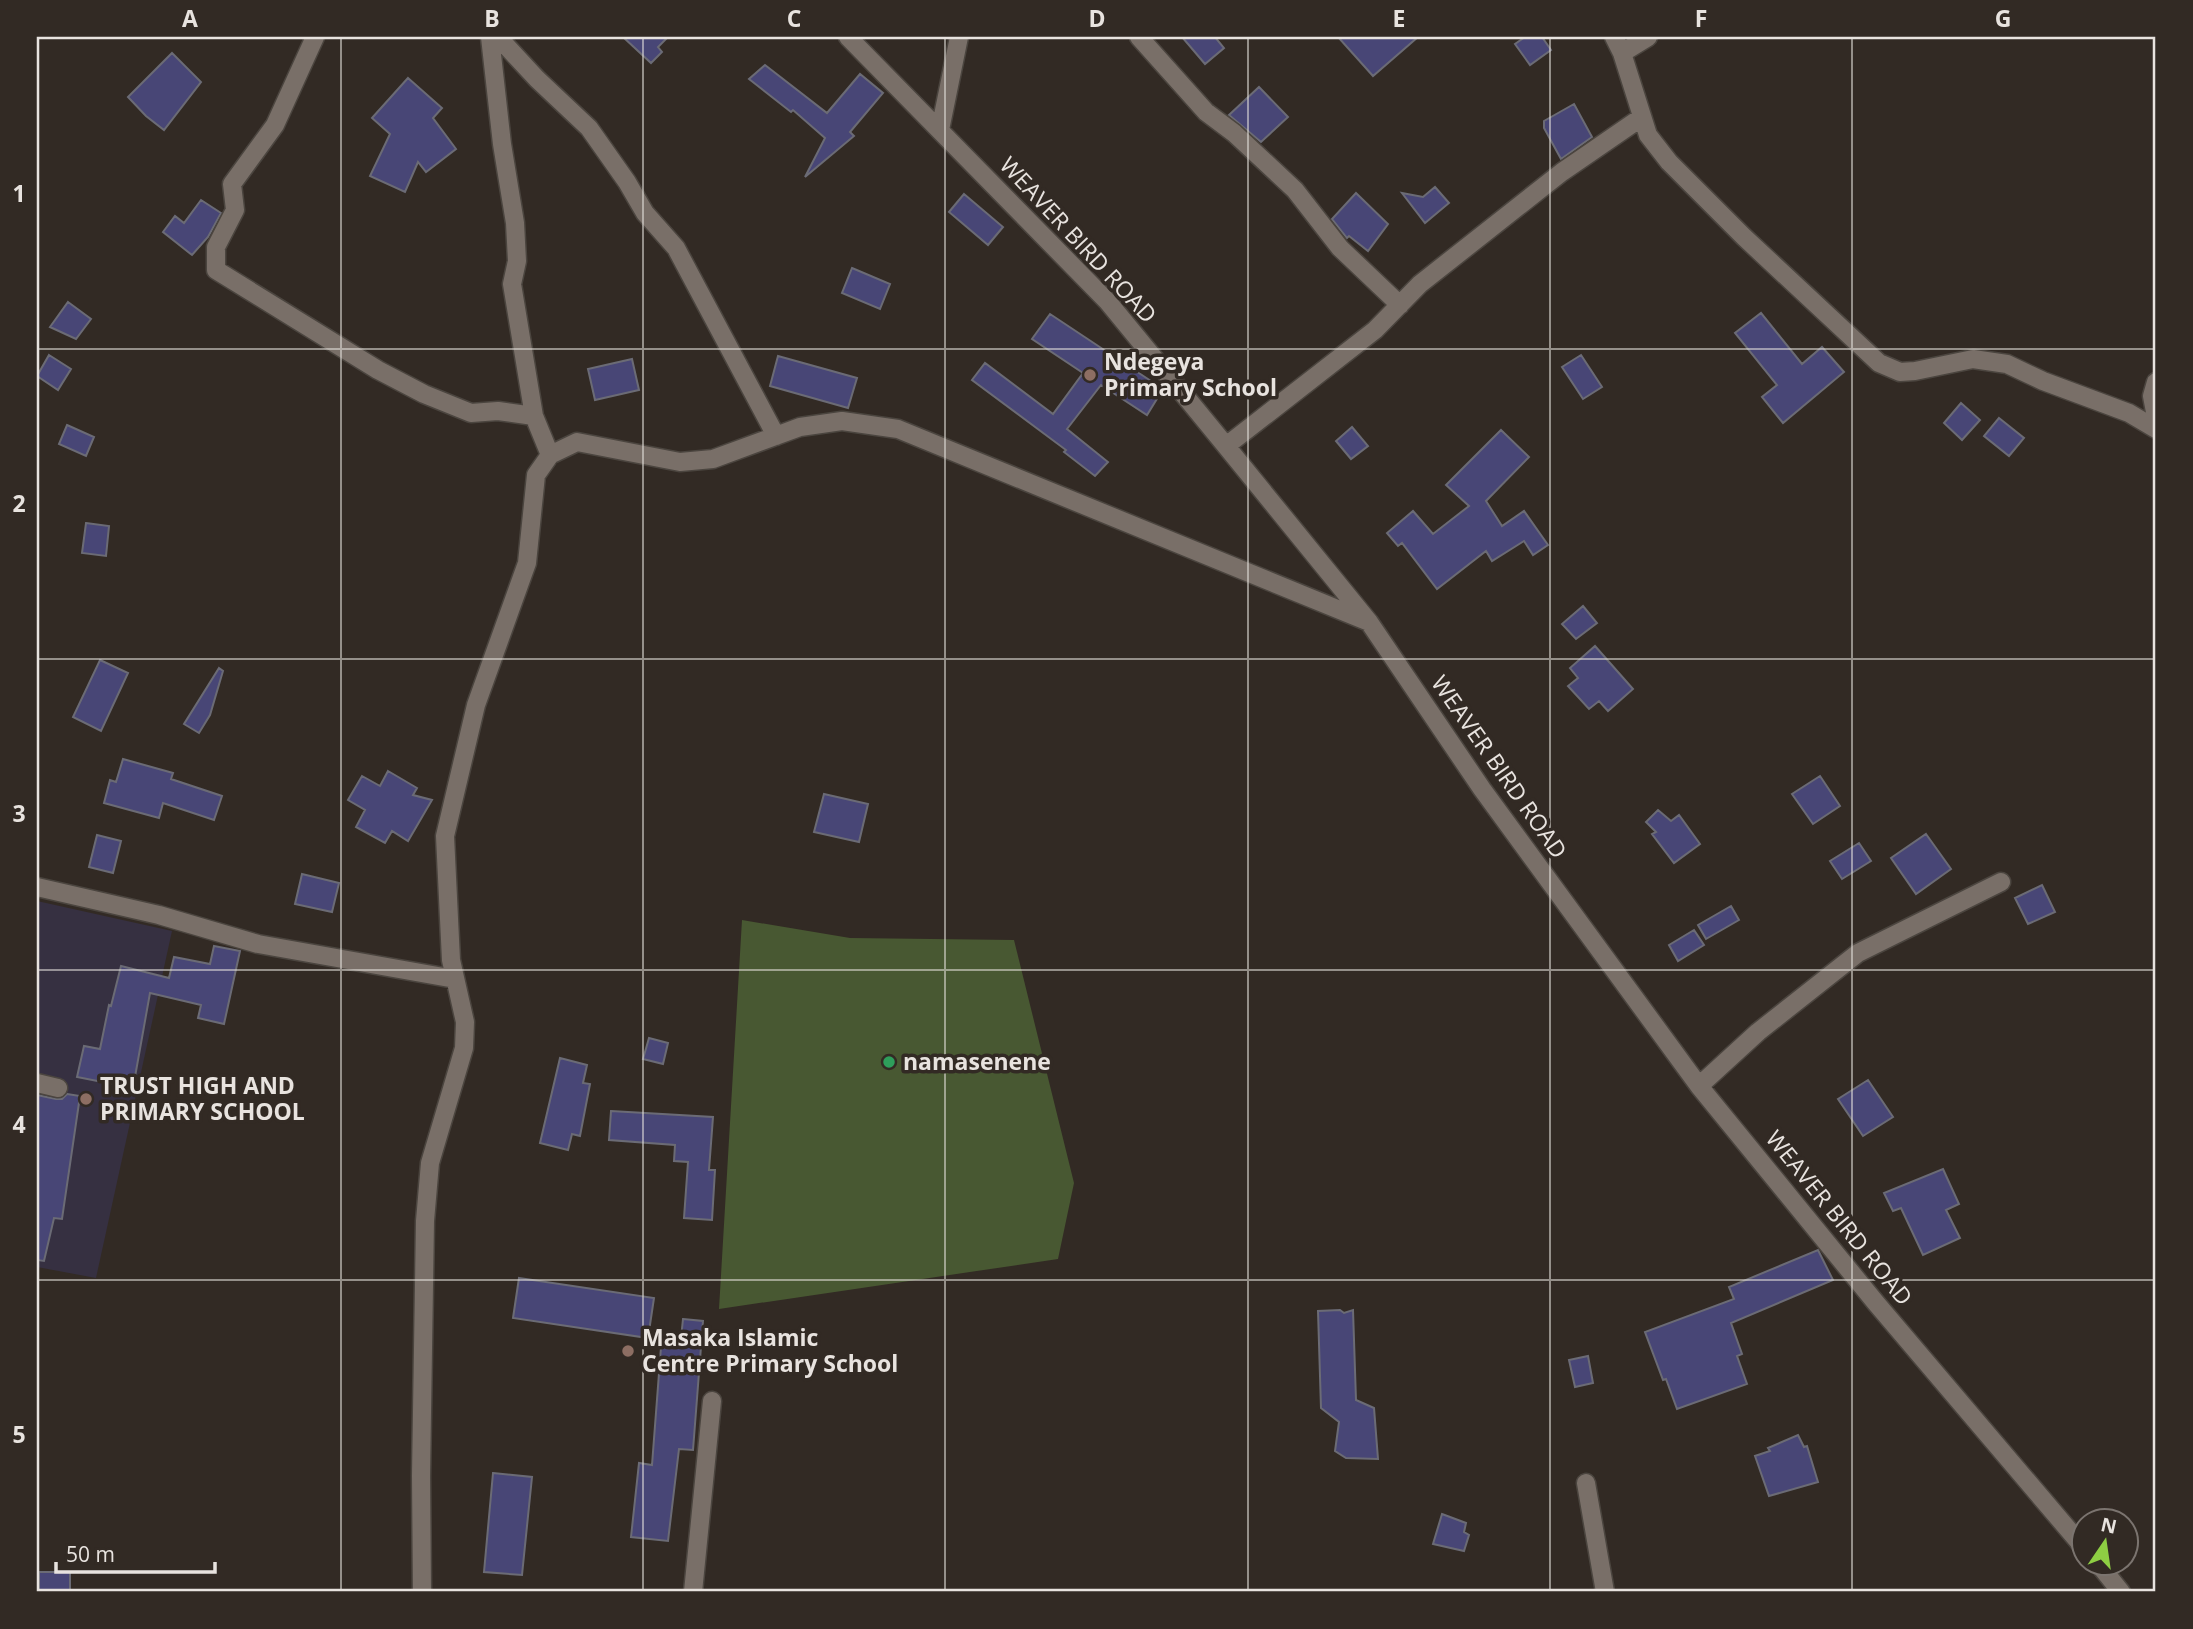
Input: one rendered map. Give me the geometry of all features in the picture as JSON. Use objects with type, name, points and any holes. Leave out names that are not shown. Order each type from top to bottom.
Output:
[{"type":"street","points":[[315,37],[275,125],[232,184],[235,210],[216,247],[216,270],[378,370],[424,394],[471,413],[498,411],[534,416]]},
{"type":"street","points":[[490,37],[502,144],[515,223],[517,261],[512,284],[534,416],[550,455]]},
{"type":"street","points":[[498,37],[537,79],[589,128],[645,213],[676,247],[776,436]]},
{"type":"street","name":"WEAVER BIRD ROAD","points":[[848,37],[1108,302],[1226,446],[1369,622],[1482,789],[1699,1086],[1876,1303],[2070,1532]]},
{"type":"street","points":[[940,130],[959,37]]},
{"type":"street","points":[[1139,37],[1206,112],[1295,190],[1340,248],[1400,305]]},
{"type":"street","points":[[1614,37],[1622,53],[1648,135],[1669,162],[1744,237],[1879,363],[1900,372],[1973,359],[2007,364],[2043,381],[2129,413],[2156,429]]},
{"type":"street","points":[[1622,53],[1648,37]]},
{"type":"street","points":[[1226,446],[1375,330],[1420,284],[1562,172],[1642,117]]},
{"type":"street","points":[[2156,382],[2152,396],[2156,417]]},
{"type":"street","points":[[422,1592],[425,1221],[430,1163],[448,1094],[464,1048],[465,1022],[451,960],[445,836],[476,705],[527,563],[536,475],[550,455],[577,442],[680,462],[713,459],[800,427],[842,421],[898,429],[1369,622]]},
{"type":"street","points":[[1699,1086],[1758,1031],[1858,953],[2001,883]]},
{"type":"street","points":[[37,887],[159,915],[258,944],[455,979]]},
{"type":"street","points":[[37,1083],[58,1088]]},
{"type":"street","points":[[693,1592],[712,1401]]},
{"type":"street","points":[[1586,1483],[1605,1592]]},
{"type":"street","points":[[2108,1576],[2121,1592]]},
{"type":"shaded area","name":"TRUST HIGH AND PRIMARY SCHOOL","points":[[37,901],[172,931],[96,1278],[37,1267]]},
{"type":"green space","name":"namasenene","points":[[742,920],[850,938],[1014,940],[1074,1183],[1058,1259],[719,1309]]},
{"type":"building","points":[[623,37],[668,37],[658,47],[662,52],[651,63]]},
{"type":"building","points":[[1182,37],[1215,37],[1224,48],[1205,64]]},
{"type":"building","points":[[1338,37],[1418,37],[1373,76]]},
{"type":"building","points":[[1525,37],[1542,37],[1551,50],[1530,65],[1515,44]]},
{"type":"building","points":[[172,53],[201,82],[164,130],[128,97]]},
{"type":"building","points":[[765,65],[827,113],[860,74],[883,93],[850,132],[854,136],[805,177],[825,138],[793,110],[791,112],[749,79]]},
{"type":"building","points":[[408,78],[442,108],[433,118],[456,149],[426,172],[418,162],[405,192],[370,176],[390,134],[372,118]]},
{"type":"building","points":[[1259,87],[1288,117],[1261,142],[1229,115]]},
{"type":"building","points":[[1574,104],[1592,137],[1561,159],[1544,128],[1544,121]]},
{"type":"building","points":[[1435,187],[1449,203],[1425,223],[1402,193],[1423,197]]},
{"type":"building","points":[[1356,193],[1388,224],[1368,251],[1349,236],[1347,238],[1332,219]]},
{"type":"building","points":[[964,194],[1003,227],[988,245],[949,212]]},
{"type":"building","points":[[201,200],[221,213],[208,237],[192,255],[163,232],[175,216],[184,223]]},
{"type":"building","points":[[852,268],[890,284],[880,309],[842,293]]},
{"type":"building","points":[[68,302],[91,319],[76,339],[50,327]]},
{"type":"building","points":[[1761,313],[1802,364],[1822,347],[1844,372],[1783,423],[1762,397],[1777,385],[1735,333]]},
{"type":"building","points":[[1050,314],[1163,389],[1147,415],[1101,385],[1067,429],[1108,462],[1095,476],[1064,452],[1066,450],[972,380],[985,363],[1053,414],[1083,373],[1032,339]]},
{"type":"building","points":[[49,355],[71,369],[58,390],[37,376]]},
{"type":"building","points":[[1581,355],[1602,387],[1583,399],[1562,367]]},
{"type":"building","points":[[778,356],[857,378],[848,408],[770,386]]},
{"type":"building","points":[[632,359],[639,390],[595,400],[588,369]]},
{"type":"building","points":[[1961,403],[1980,420],[1962,440],[1944,423]]},
{"type":"building","points":[[1999,418],[2024,438],[2009,456],[1984,436]]},
{"type":"building","points":[[67,425],[94,437],[86,456],[59,444]]},
{"type":"building","points":[[1352,427],[1368,446],[1351,459],[1336,441]]},
{"type":"building","points":[[1501,430],[1529,457],[1486,501],[1502,526],[1524,511],[1548,545],[1533,555],[1524,541],[1492,561],[1486,551],[1437,589],[1402,543],[1398,546],[1387,533],[1413,511],[1433,534],[1469,506],[1446,485]]},
{"type":"building","points":[[86,523],[109,526],[106,556],[82,553]]},
{"type":"building","points":[[1583,606],[1597,623],[1576,639],[1562,624]]},
{"type":"building","points":[[1595,646],[1633,689],[1608,711],[1599,701],[1589,709],[1568,686],[1578,678],[1570,668]]},
{"type":"building","points":[[100,660],[128,673],[101,731],[73,717]]},
{"type":"building","points":[[219,668],[223,671],[210,715],[199,733],[184,724]]},
{"type":"building","points":[[123,759],[173,773],[171,779],[222,796],[214,820],[163,803],[159,818],[104,803],[110,780],[116,782]]},
{"type":"building","points":[[388,771],[417,788],[413,795],[432,800],[408,841],[392,831],[385,843],[356,827],[365,810],[348,800],[362,776],[380,786]]},
{"type":"building","points":[[1820,776],[1840,806],[1813,824],[1792,794]]},
{"type":"building","points":[[824,794],[868,804],[859,842],[814,832]]},
{"type":"building","points":[[1658,810],[1671,821],[1679,815],[1700,844],[1674,863],[1652,834],[1656,832],[1646,822]]},
{"type":"building","points":[[1926,834],[1951,869],[1916,894],[1891,858]]},
{"type":"building","points":[[97,835],[121,841],[113,873],[89,867]]},
{"type":"building","points":[[1859,843],[1871,861],[1842,879],[1830,861]]},
{"type":"building","points":[[302,874],[339,883],[332,912],[295,904]]},
{"type":"building","points":[[2042,885],[2055,912],[2028,924],[2015,898]]},
{"type":"building","points":[[1731,906],[1739,920],[1706,939],[1698,925]]},
{"type":"building","points":[[1694,930],[1704,945],[1678,961],[1669,945]]},
{"type":"building","points":[[214,946],[240,951],[224,1024],[198,1018],[201,1005],[150,993],[133,1088],[77,1077],[84,1046],[100,1049],[121,966],[169,978],[174,957],[210,964]]},
{"type":"building","points":[[649,1038],[668,1043],[663,1064],[643,1059]]},
{"type":"building","points":[[560,1058],[587,1065],[583,1083],[590,1084],[580,1136],[572,1134],[568,1150],[540,1143]]},
{"type":"building","points":[[1868,1080],[1893,1117],[1863,1136],[1838,1099]]},
{"type":"building","points":[[67,1094],[80,1096],[62,1219],[54,1218],[44,1261],[37,1260],[37,1095],[62,1099]]},
{"type":"building","points":[[611,1111],[713,1117],[709,1170],[715,1170],[712,1220],[684,1218],[688,1162],[674,1161],[675,1145],[609,1140]]},
{"type":"building","points":[[1943,1169],[1959,1204],[1946,1210],[1960,1238],[1923,1255],[1901,1208],[1893,1211],[1884,1193]]},
{"type":"building","points":[[1818,1250],[1833,1280],[1731,1323],[1742,1354],[1737,1356],[1747,1384],[1677,1409],[1645,1332],[1734,1299],[1729,1287]]},
{"type":"building","points":[[519,1278],[654,1298],[648,1338],[513,1318]]},
{"type":"building","points":[[1340,1310],[1344,1313],[1353,1310],[1356,1400],[1374,1408],[1378,1459],[1346,1458],[1335,1451],[1339,1422],[1321,1408],[1318,1311]]},
{"type":"building","points":[[683,1319],[703,1321],[693,1450],[679,1449],[668,1541],[631,1537],[639,1463],[652,1465],[661,1347],[680,1348]]},
{"type":"building","points":[[1588,1356],[1593,1383],[1575,1387],[1569,1360]]},
{"type":"building","points":[[1798,1435],[1804,1447],[1807,1446],[1818,1482],[1769,1496],[1755,1456]]},
{"type":"building","points":[[493,1473],[532,1477],[522,1575],[484,1572]]},
{"type":"building","points":[[1442,1514],[1466,1523],[1464,1532],[1469,1535],[1464,1551],[1433,1544]]},
{"type":"building","points":[[39,1572],[70,1572],[70,1592],[39,1592]]},
{"type":"place","name":"Ndegeya Primary School","points":[[1090,375]]},
{"type":"place","name":"namasenene","points":[[889,1062]]},
{"type":"place","name":"TRUST HIGH AND PRIMARY SCHOOL","points":[[86,1099]]},
{"type":"place","name":"Masaka Islamic Centre Primary School","points":[[628,1351]]}]
